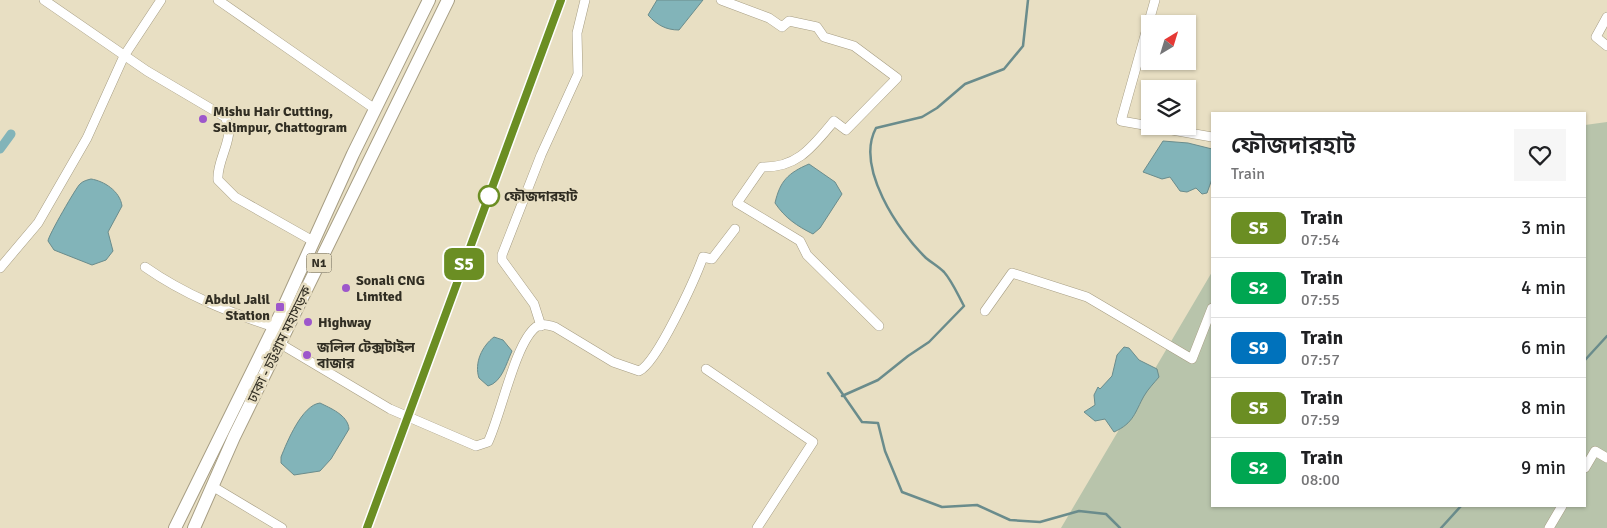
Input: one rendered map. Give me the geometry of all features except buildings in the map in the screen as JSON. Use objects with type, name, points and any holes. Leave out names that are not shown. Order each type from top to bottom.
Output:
[{"type":"highway","name":"ঢাকা - চট্টগ্রাম মহাসড়ক","points":[[175,528],[274,327],[375,109],[429,0]]},
{"type":"highway","points":[[384,92],[404,64],[438,0]]},
{"type":"highway","name":"ঢাকা - চট্টগ্রাম মহাসড়ক","points":[[194,528],[279,343],[448,0]]},
{"type":"street","points":[[44,0],[124,56],[199,104],[225,117],[229,124],[229,134],[217,172],[218,180],[235,197],[314,241]]},
{"type":"street","points":[[0,268],[29,235],[46,209],[87,138],[124,56],[161,0]]},
{"type":"street","points":[[218,0],[375,109]]},
{"type":"street","points":[[541,326],[534,304],[502,260],[502,255],[541,155],[578,74],[577,33],[585,0]]},
{"type":"street","points":[[721,0],[769,18],[782,27],[789,21],[818,27],[824,37],[854,46],[897,78],[846,130],[834,121],[806,154],[775,168],[762,168],[737,203],[800,240],[807,255],[879,326]]},
{"type":"street","points":[[1155,0],[1121,121],[1211,138]]},
{"type":"street","points":[[1607,17],[1596,37],[1607,46]]},
{"type":"street","points":[[279,343],[390,409],[476,446],[488,442],[520,354],[529,336],[537,326],[547,324],[566,332],[613,362],[640,371],[646,369],[659,348],[702,257],[712,259],[735,228]]},
{"type":"street","points":[[145,267],[191,295],[232,314],[274,327]]},
{"type":"street","points":[[985,311],[1012,273],[1087,297],[1192,359],[1211,311]]},
{"type":"street","points":[[706,369],[813,442],[757,528]]},
{"type":"street","points":[[1586,466],[1595,451],[1607,458]]},
{"type":"street","points":[[212,486],[282,528]]},
{"type":"street","points":[[1549,528],[1561,507]]},
{"type":"green space","points":[[1607,122],[1607,528],[1061,528],[1211,274],[1211,507],[1586,507],[1586,125]]},
{"type":"water","points":[[657,0],[703,0],[679,30],[662,26],[648,15]]},
{"type":"water","points":[[1163,141],[1188,143],[1211,149],[1211,182],[1207,193],[1202,194],[1196,188],[1187,192],[1180,191],[1170,177],[1162,179],[1143,172]]},
{"type":"water","points":[[809,164],[835,182],[842,194],[820,228],[813,234],[792,221],[775,203],[782,183],[790,174]]},
{"type":"water","points":[[91,179],[101,182],[115,191],[122,206],[108,232],[113,251],[106,260],[92,265],[54,250],[48,241],[57,221],[80,184]]},
{"type":"water","points":[[494,337],[503,340],[512,351],[500,377],[488,386],[479,378],[478,361],[486,345]]},
{"type":"water","points":[[1124,347],[1129,348],[1139,360],[1157,369],[1159,377],[1146,393],[1130,421],[1114,432],[1105,419],[1095,421],[1084,412],[1095,405],[1094,395],[1098,387],[1100,389],[1112,376],[1117,355]]},
{"type":"water","points":[[320,403],[342,416],[349,429],[331,459],[320,471],[294,475],[281,463],[281,457],[301,417],[313,405]]},
{"type":"waterway","points":[[842,396],[878,380],[929,342],[964,306],[947,276],[926,258],[903,232],[883,198],[875,179],[871,161],[871,144],[876,128],[922,117],[937,108],[965,84],[1004,69],[1023,46],[1028,0]]},
{"type":"waterway","points":[[0,149],[11,134]]},
{"type":"waterway","points":[[1586,359],[1607,336]]},
{"type":"waterway","points":[[828,373],[862,422],[878,423],[885,451],[902,492],[942,507],[977,505],[1010,520],[1040,522],[1079,511],[1106,514],[1120,528]]},
{"type":"waterway","points":[[1441,528],[1460,507]]},
{"type":"railway","points":[[367,528],[561,0]]},
{"type":"train","name":"S5","points":[[367,528],[561,0]]},
{"type":"place","name":"Mishu Hair Cutting, Salimpur, Chattogram","points":[[203,119]]},
{"type":"place","name":"ফৌজদারহাট","points":[[489,196]]},
{"type":"place","name":"Sonali CNG Limited","points":[[346,288]]},
{"type":"place","name":"Abdul Jalil Station","points":[[280,307]]},
{"type":"place","name":"Highway","points":[[308,322]]},
{"type":"place","name":"জলিল টেক্সটাইল বাজার","points":[[307,355]]}]
